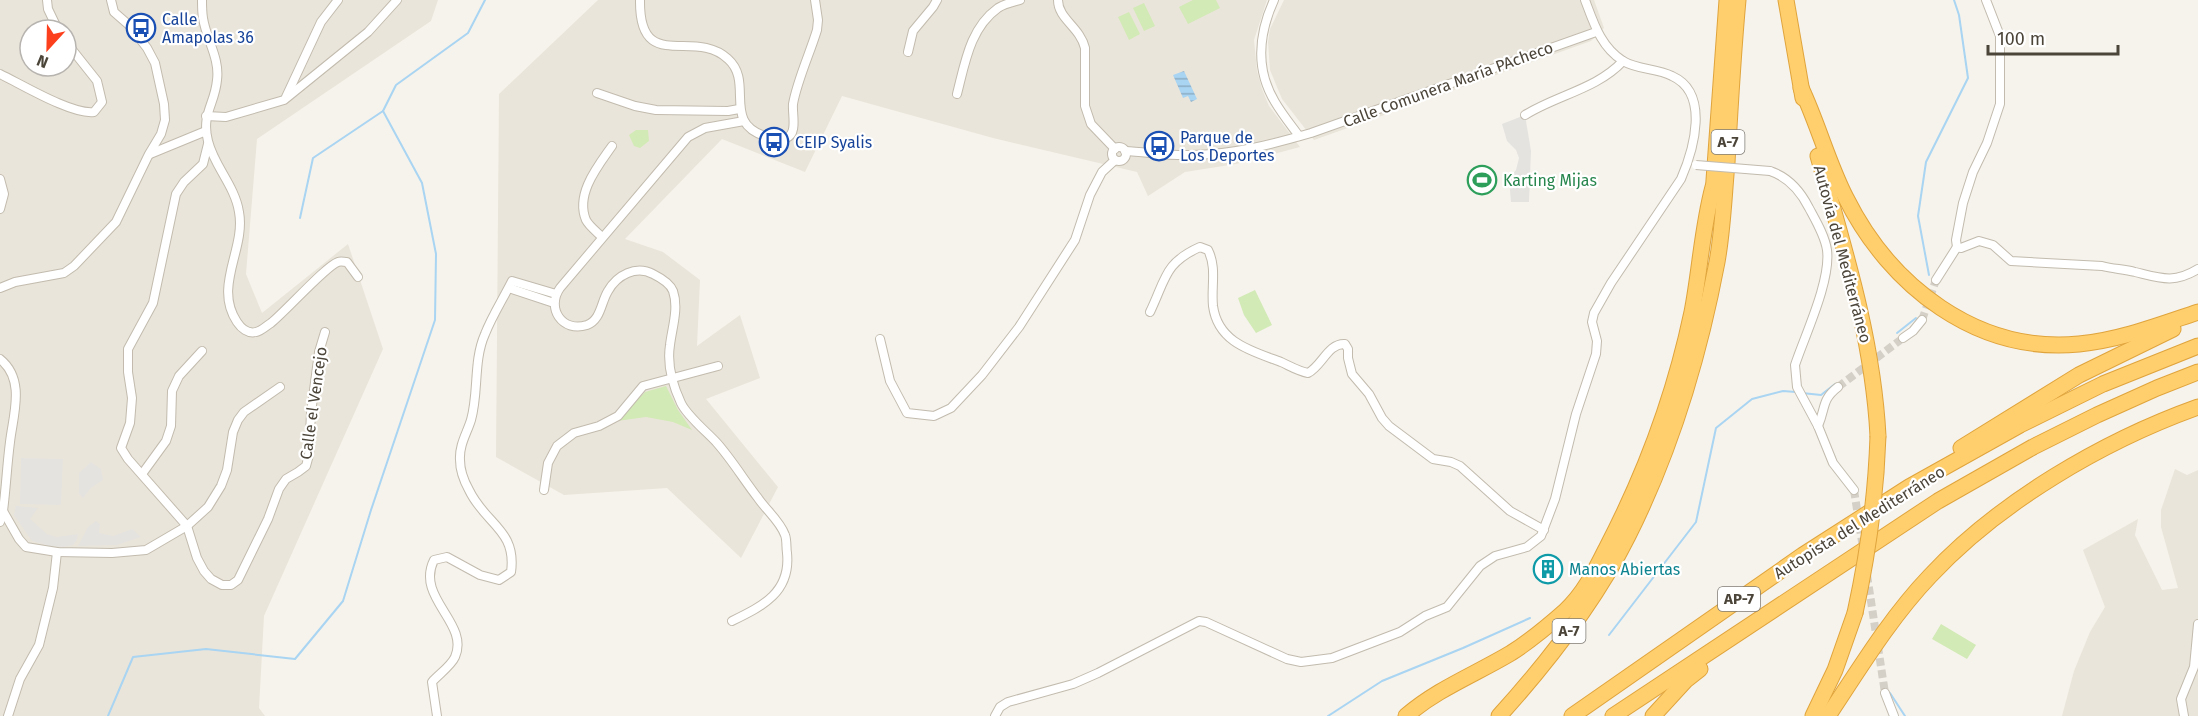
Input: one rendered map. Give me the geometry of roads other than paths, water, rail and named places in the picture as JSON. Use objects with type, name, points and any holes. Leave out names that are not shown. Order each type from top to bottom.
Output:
[{"type":"highway","points":[[1711,284],[1713,187],[1727,0]]},
{"type":"highway","name":"A-7","points":[[1499,716],[1531,681],[1578,619],[1628,538],[1673,430],[1693,369],[1717,261],[1738,0]]},
{"type":"highway","name":"Autovía del Mediterráneo","points":[[1786,0],[1805,113],[1858,300],[1872,372],[1878,436],[1873,521],[1855,613],[1835,670],[1813,716]]},
{"type":"highway","points":[[1802,88],[1832,169],[1858,221],[1891,266],[1911,286],[1950,315],[1995,335],[2022,342],[2050,345],[2105,340],[2198,312]]},
{"type":"highway","points":[[1406,716],[1429,698],[1510,653],[1532,638],[1567,610],[1580,595],[1597,567],[1627,507],[1671,391],[1692,313],[1707,210],[1713,187]]},
{"type":"highway","points":[[1909,487],[1928,469],[2079,375],[2129,349],[2198,319]]},
{"type":"highway","name":"Autopista del Mediterráneo","points":[[1572,716],[1803,555],[1909,487],[2020,425],[2103,384],[2198,346]]},
{"type":"highway","name":"Autopista del Mediterráneo","points":[[1613,716],[1938,501],[2033,447],[2097,415],[2198,372]]},
{"type":"highway","points":[[1828,716],[1901,609],[1929,576],[1998,513],[2081,462],[2135,434],[2198,407]]},
{"type":"highway","points":[[1653,716],[1686,680],[1713,659],[1723,645]]},
{"type":"street","points":[[47,0],[52,18]]},
{"type":"street","points":[[0,288],[15,282],[64,273],[74,266],[116,222],[161,134],[165,120],[158,72],[147,48],[114,12],[111,0]]},
{"type":"street","points":[[202,0],[203,19],[216,59],[218,79],[206,116],[208,144],[239,210],[239,234],[227,292],[233,315],[240,326],[254,333],[282,314],[321,275],[338,262],[347,262],[358,277]]},
{"type":"street","points":[[284,100],[321,22],[338,0]]},
{"type":"street","points":[[206,116],[226,117],[284,100],[368,32],[397,0]]},
{"type":"street","points":[[640,0],[640,18],[643,27],[653,41],[660,44],[705,48],[717,51],[728,58],[738,75],[740,109],[744,121],[758,134],[786,139],[794,129],[794,102],[817,30],[815,0]]},
{"type":"street","points":[[908,52],[913,31],[937,0]]},
{"type":"street","points":[[957,94],[972,39],[984,20],[999,7],[1020,0]]},
{"type":"street","points":[[1058,0],[1060,12],[1083,40],[1085,106],[1091,124],[1115,149]]},
{"type":"street","points":[[1275,0],[1267,16],[1260,42],[1263,70],[1275,102],[1299,136]]},
{"type":"street","points":[[995,716],[1000,707],[1008,702],[1073,684],[1124,661],[1199,621],[1206,622],[1287,660],[1300,662],[1332,658],[1400,632],[1425,615],[1446,606],[1480,567],[1495,556],[1527,547],[1541,536],[1560,482],[1575,414],[1596,354],[1598,342],[1592,322],[1594,313],[1611,283],[1692,164],[1696,105],[1691,90],[1673,76],[1623,61],[1607,48],[1596,32],[1585,0]]},
{"type":"street","points":[[1936,280],[1957,247],[1956,240],[1973,172],[1987,143],[2001,98],[2000,36],[1986,0]]},
{"type":"street","name":"Calle Comunera María PAcheco","points":[[1125,151],[1208,154],[1299,136],[1596,32]]},
{"type":"street","points":[[0,74],[63,105],[86,113],[94,112],[102,102],[97,81],[78,57]]},
{"type":"street","points":[[1525,115],[1544,103],[1600,81],[1612,73],[1623,61]]},
{"type":"street","points":[[597,93],[635,106],[656,110],[728,111],[740,109]]},
{"type":"street","points":[[732,621],[771,599],[783,583],[788,564],[785,536],[778,523],[718,445],[682,405],[673,378],[669,348],[675,304],[673,290],[662,278],[646,270],[634,270],[620,277],[608,291],[595,320],[587,325],[574,327],[564,324],[556,313],[555,298],[602,237],[688,137],[705,128],[744,121]]},
{"type":"street","points":[[149,154],[206,131]]},
{"type":"street","points":[[187,526],[128,459],[122,448],[130,423],[128,349],[153,303],[176,194],[184,182],[203,164],[208,144]]},
{"type":"street","points":[[602,237],[586,220],[585,191],[596,169],[612,146]]},
{"type":"street","points":[[880,339],[890,381],[907,413],[934,416],[951,408],[982,375],[1048,283],[1075,240],[1090,195],[1102,172],[1115,160],[1123,160],[1125,151],[1122,148],[1115,149]]},
{"type":"street","points":[[1115,149],[1112,154],[1115,160]]},
{"type":"street","points":[[1692,164],[1770,171],[1778,174],[1800,192],[1818,224],[1827,250],[1826,274],[1795,365],[1797,387],[1818,426],[1833,463],[1854,490]]},
{"type":"street","points":[[0,178],[4,194],[0,209]]},
{"type":"street","points":[[1957,247],[1961,248],[1979,241],[1993,245],[2011,261],[2102,266],[2160,279],[2175,278],[2198,269]]},
{"type":"street","points":[[1150,312],[1168,270],[1176,260],[1200,248],[1208,250],[1214,270],[1214,307],[1220,327],[1231,340],[1244,348],[1308,373],[1334,347],[1345,344],[1352,374],[1369,394],[1389,426],[1434,459],[1460,466],[1510,512],[1544,530]]},
{"type":"street","points":[[437,716],[432,682],[455,658],[458,639],[430,585],[428,571],[434,560],[447,557],[480,575],[499,580],[512,572],[513,557],[508,539],[484,514],[469,492],[460,461],[462,443],[476,400],[477,362],[484,336],[510,284],[555,298]]},
{"type":"street","points":[[1903,338],[1922,320]]},
{"type":"street","name":"Calle el Vencejo","points":[[187,526],[196,558],[211,579],[222,585],[231,585],[238,580],[268,519],[279,489],[286,479],[306,466],[319,352],[325,332]]},
{"type":"street","points":[[142,474],[166,441],[171,426],[172,391],[179,376],[202,351]]},
{"type":"street","points":[[0,359],[15,382],[17,405],[10,440],[0,522]]},
{"type":"street","points":[[544,490],[548,463],[558,446],[574,433],[599,426],[618,416],[643,386],[718,366]]},
{"type":"street","points":[[3,511],[19,539],[26,546],[57,552],[112,553],[146,550],[187,526],[208,507],[221,486],[227,470],[233,432],[238,420],[244,412],[280,387]]},
{"type":"street","points":[[1818,426],[1823,414],[1825,399],[1838,387]]},
{"type":"street","points":[[0,438],[10,440]]},
{"type":"street","points":[[8,716],[20,679],[39,645],[53,588],[57,552]]},
{"type":"street","points":[[2184,716],[2181,699],[2194,667],[2198,624]]},
{"type":"street","points":[[1885,693],[1894,716]]},
{"type":"water","points":[[1184,71],[1197,99],[1191,102],[1188,96],[1183,98],[1173,75]]},
{"type":"waterway","points":[[300,218],[313,158],[383,111],[396,85],[468,33],[485,0]]},
{"type":"waterway","points":[[1929,275],[1918,216],[1926,162],[1968,78],[1959,15],[1954,0]]},
{"type":"waterway","points":[[108,716],[133,657],[206,649],[295,659],[343,601],[435,320],[436,254],[422,183],[383,111]]},
{"type":"waterway","points":[[1897,333],[1916,318]]},
{"type":"waterway","points":[[1802,393],[1821,395],[1835,384]]},
{"type":"waterway","points":[[1609,635],[1696,522],[1716,428],[1752,399],[1783,391],[1796,392]]},
{"type":"waterway","points":[[1328,716],[1382,681],[1530,618]]},
{"type":"waterway","points":[[1890,693],[1905,716]]},
{"type":"tunnel","points":[[1922,320],[1936,280]]},
{"type":"tunnel","points":[[1838,387],[1903,338]]},
{"type":"tunnel","points":[[1854,490],[1863,548]]},
{"type":"tunnel","points":[[1867,575],[1885,693]]},
{"type":"place","name":"Calle Amapolas 36","points":[[141,28]]},
{"type":"place","name":"CEIP Syalis","points":[[774,142]]},
{"type":"place","name":"Parque de Los Deportes","points":[[1159,146]]},
{"type":"place","name":"Karting Mijas","points":[[1482,180]]},
{"type":"place","name":"Manos Abiertas","points":[[1548,569]]}]
